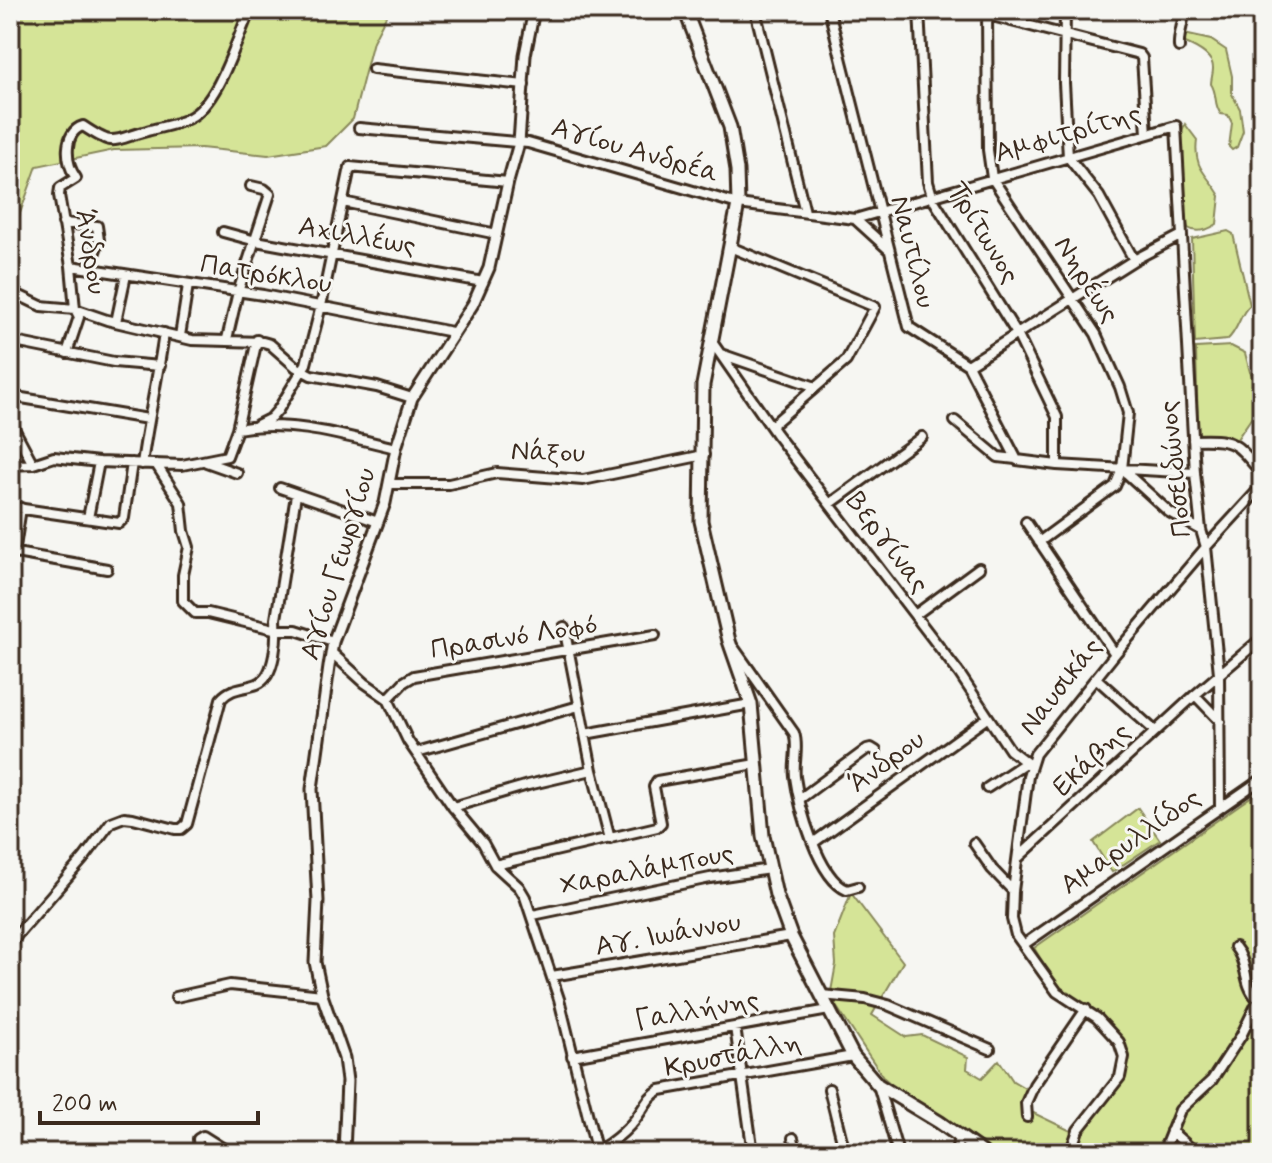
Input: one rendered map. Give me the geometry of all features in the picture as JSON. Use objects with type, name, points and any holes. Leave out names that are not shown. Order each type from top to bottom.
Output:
[{"type":"main road","points":[[685,10],[730,127],[737,170],[738,204],[703,385],[701,521],[729,641],[751,704],[763,836],[782,916],[853,1056],[878,1085],[983,1153]]},
{"type":"main road","points":[[1073,1153],[1165,1153]]},
{"type":"street","name":"Άνδρου","points":[[67,353],[79,321],[79,312],[75,309],[59,191],[76,180],[68,158],[74,130],[83,126],[105,141],[120,140],[190,118],[206,103],[222,76],[250,10]]},
{"type":"street","name":"Αγίου Γεωργίου","points":[[344,1153],[347,1081],[344,1058],[322,995],[315,962],[318,901],[312,789],[332,648],[378,522],[412,398],[473,304],[483,282],[519,143],[525,55],[534,10]]},
{"type":"street","points":[[755,10],[805,212]]},
{"type":"street","name":"Ναυτίλου","points":[[829,10],[909,327],[968,365],[1020,461]]},
{"type":"street","name":"Τρίτωνος","points":[[919,10],[928,181],[933,199],[1017,334],[1057,418],[1057,465]]},
{"type":"street","points":[[969,10],[1064,32],[1141,55],[1147,134]]},
{"type":"street","points":[[1065,10],[1068,157],[1099,196],[1134,260]]},
{"type":"street","points":[[1179,47],[1178,34],[1184,10]]},
{"type":"street","name":"Νηρέως","points":[[987,12],[988,150],[992,178],[1096,334],[1127,408],[1122,469]]},
{"type":"street","points":[[373,69],[524,85]]},
{"type":"street","name":"Αμφιτρίτης","points":[[738,204],[855,219],[933,199],[992,178],[1176,126]]},
{"type":"street","name":"Ποσειδώνος","points":[[1176,126],[1195,473],[1219,673],[1220,807]]},
{"type":"street","name":"Αγίου Ανδρέα","points":[[359,128],[528,143],[738,204]]},
{"type":"street","points":[[237,429],[271,418],[302,371],[321,306],[349,168],[354,166],[508,182]]},
{"type":"street","points":[[227,339],[238,292],[270,194],[251,186]]},
{"type":"street","points":[[343,202],[497,234]]},
{"type":"street","points":[[855,219],[889,249]]},
{"type":"street","points":[[63,223],[97,226],[99,240],[89,269]]},
{"type":"street","name":"Αχιλλέως","points":[[223,232],[256,241],[483,282]]},
{"type":"street","points":[[968,365],[1134,260],[1182,235]]},
{"type":"street","points":[[730,247],[874,305],[875,312],[846,361],[771,426]]},
{"type":"street","name":"Πατρόκλου","points":[[71,266],[321,306],[452,332]]},
{"type":"street","points":[[116,322],[126,275]]},
{"type":"street","points":[[180,336],[188,285]]},
{"type":"street","points":[[10,291],[41,306],[75,309],[116,322],[199,340],[257,340],[270,344],[311,375],[377,387],[412,398]]},
{"type":"street","points":[[10,507],[117,523],[123,520],[160,366],[164,333]]},
{"type":"street","points":[[10,465],[33,464],[54,457],[182,465],[227,456],[237,429],[257,340]]},
{"type":"street","points":[[10,341],[67,353],[160,366]]},
{"type":"street","name":"Βεργίνας","points":[[712,342],[771,426],[959,673],[1010,750],[1028,765]]},
{"type":"street","points":[[721,354],[816,387]]},
{"type":"street","points":[[10,396],[148,419]]},
{"type":"street","points":[[10,421],[33,464]]},
{"type":"street","points":[[955,421],[998,457],[1057,465],[1195,473]]},
{"type":"street","points":[[257,425],[304,429],[396,448]]},
{"type":"street","points":[[830,504],[922,437]]},
{"type":"street","points":[[1193,440],[1234,443],[1262,474]]},
{"type":"street","name":"Νάξου","points":[[390,484],[449,484],[497,473],[583,480],[704,455]]},
{"type":"street","points":[[205,461],[237,473]]},
{"type":"street","points":[[88,518],[99,462]]},
{"type":"street","points":[[156,464],[181,503],[189,547],[183,581],[186,606],[199,614],[208,613],[278,630],[296,630],[332,648],[365,683],[388,699],[408,741],[453,807],[483,843],[495,865],[519,887],[533,915],[552,976],[594,1152]]},
{"type":"street","points":[[1122,469],[1169,512],[1201,530]]},
{"type":"street","points":[[1039,542],[1115,487],[1122,469]]},
{"type":"street","name":"Ναυσικάς","points":[[1032,961],[1016,935],[1012,919],[1028,765],[1115,654],[1262,486]]},
{"type":"street","points":[[280,488],[378,522]]},
{"type":"street","points":[[10,948],[13,933],[84,858],[111,822],[124,817],[175,829],[187,824],[217,706],[226,693],[264,680],[278,640],[276,619],[296,495]]},
{"type":"street","points":[[21,508],[12,553],[107,569]]},
{"type":"street","points":[[1026,522],[1115,654]]},
{"type":"street","points":[[915,615],[979,568]]},
{"type":"street","points":[[564,627],[592,770],[610,839]]},
{"type":"street","name":"Πρασινό Λοφό","points":[[388,699],[414,676],[655,635]]},
{"type":"street","name":"Εκάβης","points":[[1019,858],[1219,673],[1262,638]]},
{"type":"street","points":[[729,641],[794,733],[797,743],[795,776],[813,843],[836,884],[847,890],[858,887]]},
{"type":"street","points":[[1097,679],[1155,731]]},
{"type":"street","points":[[1195,695],[1220,721]]},
{"type":"street","points":[[585,734],[751,704]]},
{"type":"street","points":[[417,752],[579,706]]},
{"type":"street","name":"Άνδρου","points":[[813,843],[987,718]]},
{"type":"street","points":[[801,798],[867,749],[876,751]]},
{"type":"street","points":[[495,865],[658,826],[661,821],[654,785],[663,780],[756,764]]},
{"type":"street","points":[[987,788],[1028,765]]},
{"type":"street","points":[[453,807],[592,770]]},
{"type":"street","name":"Αμαρυλλίδος","points":[[1026,943],[1262,779]]},
{"type":"street","points":[[974,843],[992,869],[1013,891]]},
{"type":"street","name":"Χαραλάμπους","points":[[533,915],[710,878],[770,869]]},
{"type":"street","points":[[1016,935],[1026,943],[1032,961],[1062,997],[1086,1009],[1119,1042],[1124,1064],[1120,1077],[1078,1130],[1073,1153]]},
{"type":"street","name":"Αγ. Ιωάννου","points":[[552,976],[791,936]]},
{"type":"street","points":[[1165,1153],[1180,1110],[1212,1080],[1241,1036],[1260,996],[1251,993],[1242,955],[1235,947]]},
{"type":"street","points":[[176,997],[230,985],[322,995]]},
{"type":"street","points":[[821,995],[865,999],[888,1005],[990,1049]]},
{"type":"street","points":[[1027,1117],[1026,1103],[1034,1085],[1086,1009]]},
{"type":"street","name":"Γαλλήνης","points":[[572,1056],[829,1010]]},
{"type":"street","points":[[735,1027],[753,1153]]},
{"type":"street","name":"Κρυστάλλη","points":[[594,1152],[616,1138],[638,1117],[650,1097],[660,1090],[853,1056]]},
{"type":"street","points":[[878,1085],[898,1153]]},
{"type":"street","points":[[829,1089],[845,1153]]},
{"type":"street","points":[[1171,1131],[1196,1153]]},
{"type":"street","points":[[199,1153],[198,1139],[203,1136],[230,1153]]},
{"type":"street","points":[[956,1153],[959,1136]]},
{"type":"street","points":[[793,1138],[797,1153]]},
{"type":"green space","points":[[10,10],[389,10],[373,41],[353,119],[326,146],[268,155],[201,148],[114,150],[37,166],[10,241]]},
{"type":"green space","points":[[1184,34],[1211,40],[1226,50],[1232,76],[1232,94],[1240,109],[1243,131],[1237,147],[1232,150],[1229,147],[1232,123],[1228,115],[1221,114],[1217,107],[1211,84],[1213,71],[1210,59],[1183,42]]},
{"type":"green space","points":[[1185,124],[1197,140],[1199,165],[1220,196],[1217,224],[1203,230],[1188,228],[1185,216],[1180,135]]},
{"type":"green space","points":[[1228,231],[1233,234],[1250,305],[1227,340],[1195,343],[1192,239]]},
{"type":"green space","points":[[1231,346],[1245,353],[1250,372],[1262,388],[1259,403],[1236,441],[1221,436],[1198,436],[1196,348]]},
{"type":"green space","points":[[1262,789],[1262,1153],[971,1153],[884,1078],[830,997],[836,964],[834,937],[851,893],[903,962],[872,1015],[906,1037],[922,1035],[968,1057],[967,1069],[982,1078],[999,1060],[1013,1081],[1028,1090],[1023,1108],[1077,1134],[1127,1071],[1123,1046],[1112,1029],[1058,987],[1034,948]]},
{"type":"green space","points":[[1138,808],[1160,840],[1112,872],[1093,842]]},
{"type":"water","points":[[1254,10],[1262,10],[1262,88],[1256,63]]}]
